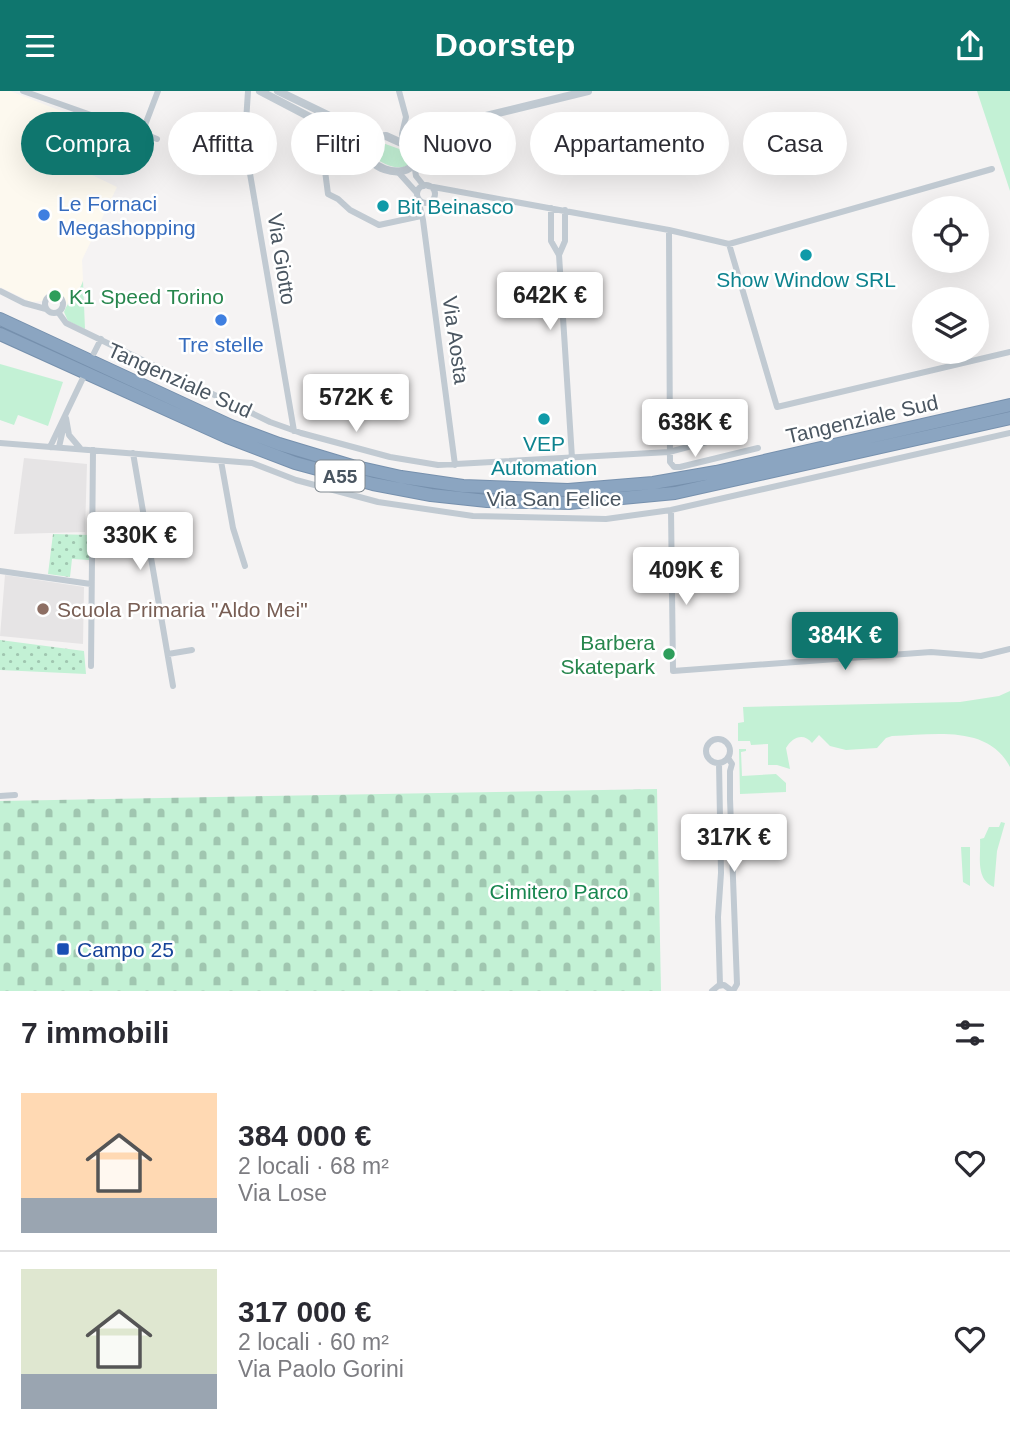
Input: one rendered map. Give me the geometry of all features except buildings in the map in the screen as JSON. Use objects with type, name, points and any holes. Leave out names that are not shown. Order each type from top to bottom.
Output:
[{"type":"highway","name":"Tangenziale Sud","points":[[0,319],[231,426],[304,452],[390,475],[489,488],[587,489],[685,478],[1010,405]]},
{"type":"highway","name":"Tangenziale Sud","points":[[0,334],[227,437],[295,463],[373,485],[487,501],[569,503],[675,493],[1010,418]]},
{"type":"street","points":[[23,91],[82,112]]},
{"type":"street","points":[[150,112],[158,91]]},
{"type":"street","name":"Via Giotto","points":[[248,91],[248,162],[295,431]]},
{"type":"street","points":[[260,91],[287,100],[309,112]]},
{"type":"street","points":[[278,91],[287,100]]},
{"type":"street","points":[[386,136],[400,127],[405,111],[399,91]]},
{"type":"street","points":[[502,112],[588,91]]},
{"type":"street","points":[[386,136],[399,141]]},
{"type":"street","points":[[385,168],[399,173]]},
{"type":"street","points":[[426,186],[565,210],[729,244],[992,169]]},
{"type":"street","points":[[326,175],[328,194],[350,210],[379,225],[422,218]]},
{"type":"street","points":[[401,175],[424,203],[453,191]]},
{"type":"street","points":[[416,175],[434,191],[431,201]]},
{"type":"street","points":[[418,196],[426,186]]},
{"type":"street","name":"Via Aosta","points":[[418,196],[455,465]]},
{"type":"street","name":"Via Aosta","points":[[422,218],[431,201]]},
{"type":"street","points":[[551,208],[551,241],[559,255],[572,458]]},
{"type":"street","points":[[559,255],[565,241],[565,210]]},
{"type":"street","points":[[669,230],[670,462],[676,468],[758,448]]},
{"type":"street","points":[[729,244],[777,407],[1010,352]]},
{"type":"street","name":"Via San Felice","points":[[0,291],[29,305],[47,309],[52,313],[58,312],[62,307],[62,300],[55,296],[48,298]]},
{"type":"street","points":[[29,305],[48,298]]},
{"type":"street","points":[[47,309],[48,298]]},
{"type":"street","name":"Via San Felice","points":[[58,312],[66,323],[217,397],[295,431],[420,463],[455,465],[669,452],[714,440]]},
{"type":"street","points":[[94,353],[101,339]]},
{"type":"street","points":[[50,447],[83,378]]},
{"type":"street","points":[[59,447],[66,416]]},
{"type":"street","points":[[66,416],[70,439],[82,449]]},
{"type":"street","name":"Via San Felice","points":[[0,443],[252,463],[296,479],[378,502],[473,516],[606,519],[671,510],[1010,433]]},
{"type":"street","points":[[91,666],[93,450]]},
{"type":"street","points":[[133,453],[173,686]]},
{"type":"street","points":[[221,461],[233,528],[245,566]]},
{"type":"street","points":[[671,510],[674,671],[931,652],[981,656],[1010,649]]},
{"type":"street","points":[[0,571],[91,584]]},
{"type":"street","points":[[168,654],[192,650]]},
{"type":"street","points":[[720,740],[727,744],[730,750],[728,758],[719,763],[712,762],[707,754],[708,745],[720,740]]},
{"type":"street","points":[[712,991],[720,985],[733,991],[737,984],[730,785],[732,764],[728,758]]},
{"type":"street","points":[[719,763],[720,985]]},
{"type":"street","points":[[0,796],[15,795]]},
{"type":"shaded area","points":[[0,91],[10,91],[64,112],[21,112],[21,175],[92,175],[117,187],[82,260],[83,280],[80,289],[66,305],[62,297],[56,294],[48,295],[42,301],[31,302],[0,287]]},
{"type":"shaded area","points":[[24,458],[87,464],[85,532],[14,534]]},
{"type":"shaded area","name":"Scuola Primaria \"Aldo Mei\"","points":[[5,575],[84,587],[83,644],[0,636]]},
{"type":"green space","points":[[977,91],[1010,91],[1010,191]]},
{"type":"green space","points":[[385,144],[399,149],[399,168],[386,164]]},
{"type":"green space","points":[[83,281],[85,329],[68,321],[64,312]]},
{"type":"green space","points":[[0,364],[63,382],[48,426],[18,415],[14,425],[0,420]]},
{"type":"green space","points":[[53,534],[90,535],[89,560],[72,559],[70,577],[48,574]]},
{"type":"green space","points":[[0,640],[84,651],[86,674],[0,670]]},
{"type":"green space","points":[[1010,691],[1010,767],[1000,753],[988,744],[958,735],[892,736],[886,738],[877,748],[846,750],[830,746],[819,735],[812,743],[801,737],[791,741],[786,748],[790,769],[768,765],[768,744],[751,745],[750,741],[738,741],[738,723],[744,722],[743,707],[960,702],[999,696]]},
{"type":"green space","points":[[739,749],[746,749],[741,752],[742,776],[776,774],[786,783],[786,792],[740,794]]},
{"type":"green space","name":"Cimitero Parco","points":[[657,789],[661,991],[0,991],[0,801]]},
{"type":"green space","points":[[1001,822],[1005,823],[997,851],[994,887],[981,873],[980,839],[984,838],[989,827],[999,827]]},
{"type":"green space","points":[[961,847],[970,847],[970,886],[963,882]]},
{"type":"place","name":"Bit Beinasco","points":[[383,206]]},
{"type":"place","name":"Le Fornaci Megashopping","points":[[44,215]]},
{"type":"place","name":"Show Window SRL","points":[[806,255]]},
{"type":"place","name":"K1 Speed Torino","points":[[55,296]]},
{"type":"place","name":"Tre stelle","points":[[221,320]]},
{"type":"place","name":"VEP Automation","points":[[544,419]]},
{"type":"place","name":"Scuola Primaria \"Aldo Mei\"","points":[[43,609]]},
{"type":"place","name":"Barbera Skatepark","points":[[669,654]]},
{"type":"place","name":"Campo 25","points":[[63,949]]}]
